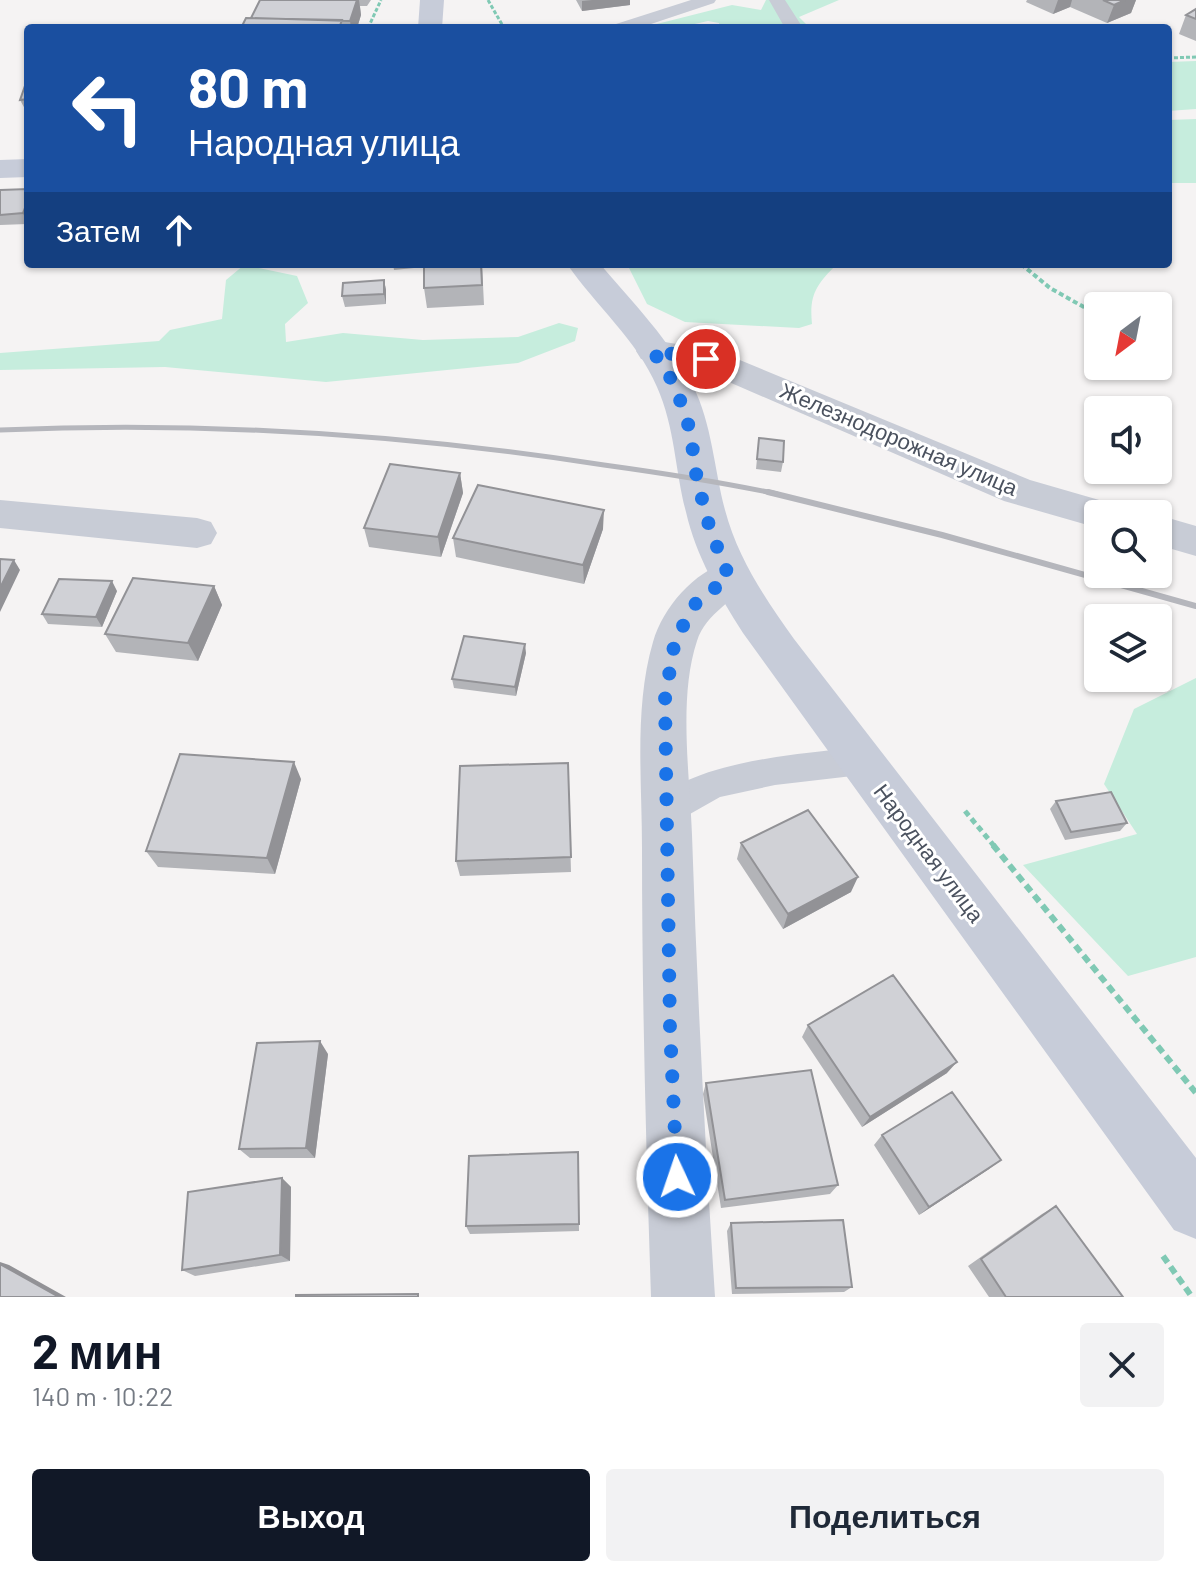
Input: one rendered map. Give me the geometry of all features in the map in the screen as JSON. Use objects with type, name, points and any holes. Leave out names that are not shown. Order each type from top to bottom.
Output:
[{"type":"main road","points":[[430,24],[432,0]]},
{"type":"main road","points":[[0,169],[24,168]]},
{"type":"main road","name":"Народная улица","points":[[586,268],[653,351],[675,385],[690,430],[697,480],[710,529],[729,577],[778,651],[1196,1208]]},
{"type":"street","name":"Железнодорожная улица","points":[[653,351],[706,359],[1018,491],[1084,510]]},
{"type":"street","points":[[0,514],[197,533]]},
{"type":"street","points":[[1172,534],[1196,541]]},
{"type":"street","points":[[683,1297],[670,1028],[665,699],[675,640],[696,603],[729,577]]},
{"type":"lane","points":[[634,24],[708,0]]},
{"type":"lane","points":[[777,0],[792,24]]},
{"type":"lane","points":[[667,812],[713,784],[775,771],[861,761]]},
{"type":"path","points":[[370,24],[381,0]]},
{"type":"path","points":[[488,0],[502,24]]},
{"type":"path","points":[[1172,58],[1196,57]]},
{"type":"path","points":[[1026,268],[1050,288],[1084,307]]},
{"type":"path","points":[[958,803],[1196,1093]]},
{"type":"green space","points":[[766,0],[839,0],[799,17],[806,24],[719,24],[708,21],[657,24],[732,5],[761,10]]},
{"type":"green space","points":[[1196,61],[1196,109],[1172,111],[1172,62]]},
{"type":"green space","points":[[1196,119],[1196,183],[1172,183],[1172,120]]},
{"type":"green space","points":[[240,268],[258,268],[297,276],[308,303],[285,324],[286,342],[343,333],[423,340],[518,337],[559,323],[578,328],[575,341],[518,363],[326,382],[165,367],[0,370],[0,353],[159,341],[170,330],[222,319],[226,280]]},
{"type":"green space","points":[[629,268],[833,268],[813,298],[812,324],[799,328],[685,322],[647,304]]},
{"type":"green space","points":[[1196,678],[1196,957],[1128,976],[1023,865],[1137,834],[1104,784],[1134,709]]},
{"type":"building","points":[[260,0],[357,0],[350,21],[251,18]]},
{"type":"building","points":[[1103,0],[1125,0],[1114,5]]},
{"type":"building","points":[[1196,9],[1196,19],[1186,15]]},
{"type":"building","points":[[246,18],[342,20],[340,24],[243,24]]},
{"type":"building","points":[[24,189],[23,213],[0,215],[0,190]]},
{"type":"building","points":[[424,268],[481,268],[482,285],[424,288]]},
{"type":"building","points":[[384,280],[384,294],[342,296],[343,283]]},
{"type":"building","points":[[759,438],[784,441],[783,462],[757,459]]},
{"type":"building","points":[[390,464],[460,473],[438,537],[364,528]]},
{"type":"building","points":[[478,485],[604,510],[583,565],[453,538]]},
{"type":"building","points":[[0,559],[14,560],[0,588]]},
{"type":"building","points":[[133,578],[214,586],[188,643],[105,634]]},
{"type":"building","points":[[59,579],[112,581],[96,617],[42,614]]},
{"type":"building","points":[[464,636],[525,644],[515,687],[452,679]]},
{"type":"building","points":[[180,754],[294,762],[267,858],[146,851]]},
{"type":"building","points":[[568,763],[571,857],[456,861],[460,766]]},
{"type":"building","points":[[1111,792],[1127,823],[1071,832],[1056,801]]},
{"type":"building","points":[[808,810],[858,877],[788,914],[741,843]]},
{"type":"building","points":[[893,975],[957,1062],[870,1117],[808,1025]]},
{"type":"building","points":[[320,1041],[306,1148],[239,1149],[257,1043]]},
{"type":"building","points":[[811,1070],[838,1185],[725,1200],[706,1083]]},
{"type":"building","points":[[952,1092],[1001,1160],[929,1207],[882,1135]]},
{"type":"building","points":[[578,1152],[579,1224],[466,1226],[469,1156]]},
{"type":"building","points":[[282,1178],[280,1255],[182,1270],[188,1192]]},
{"type":"building","points":[[1056,1206],[1123,1297],[1006,1297],[981,1259]]},
{"type":"building","points":[[843,1220],[852,1287],[736,1288],[731,1223]]},
{"type":"building","points":[[0,1264],[59,1297],[0,1297]]},
{"type":"building","points":[[418,1294],[418,1297],[296,1297],[296,1295]]},
{"type":"railway","points":[[0,430],[152,427],[378,438],[529,454],[773,493]]},
{"type":"railway","points":[[768,492],[773,493]]},
{"type":"railway","points":[[773,493],[942,535],[1196,606]]},
{"type":"route","points":[[677,1177],[670,1028],[665,699],[675,640],[696,603],[729,577],[710,529],[697,480],[690,430],[675,385],[653,351],[706,359]]}]
